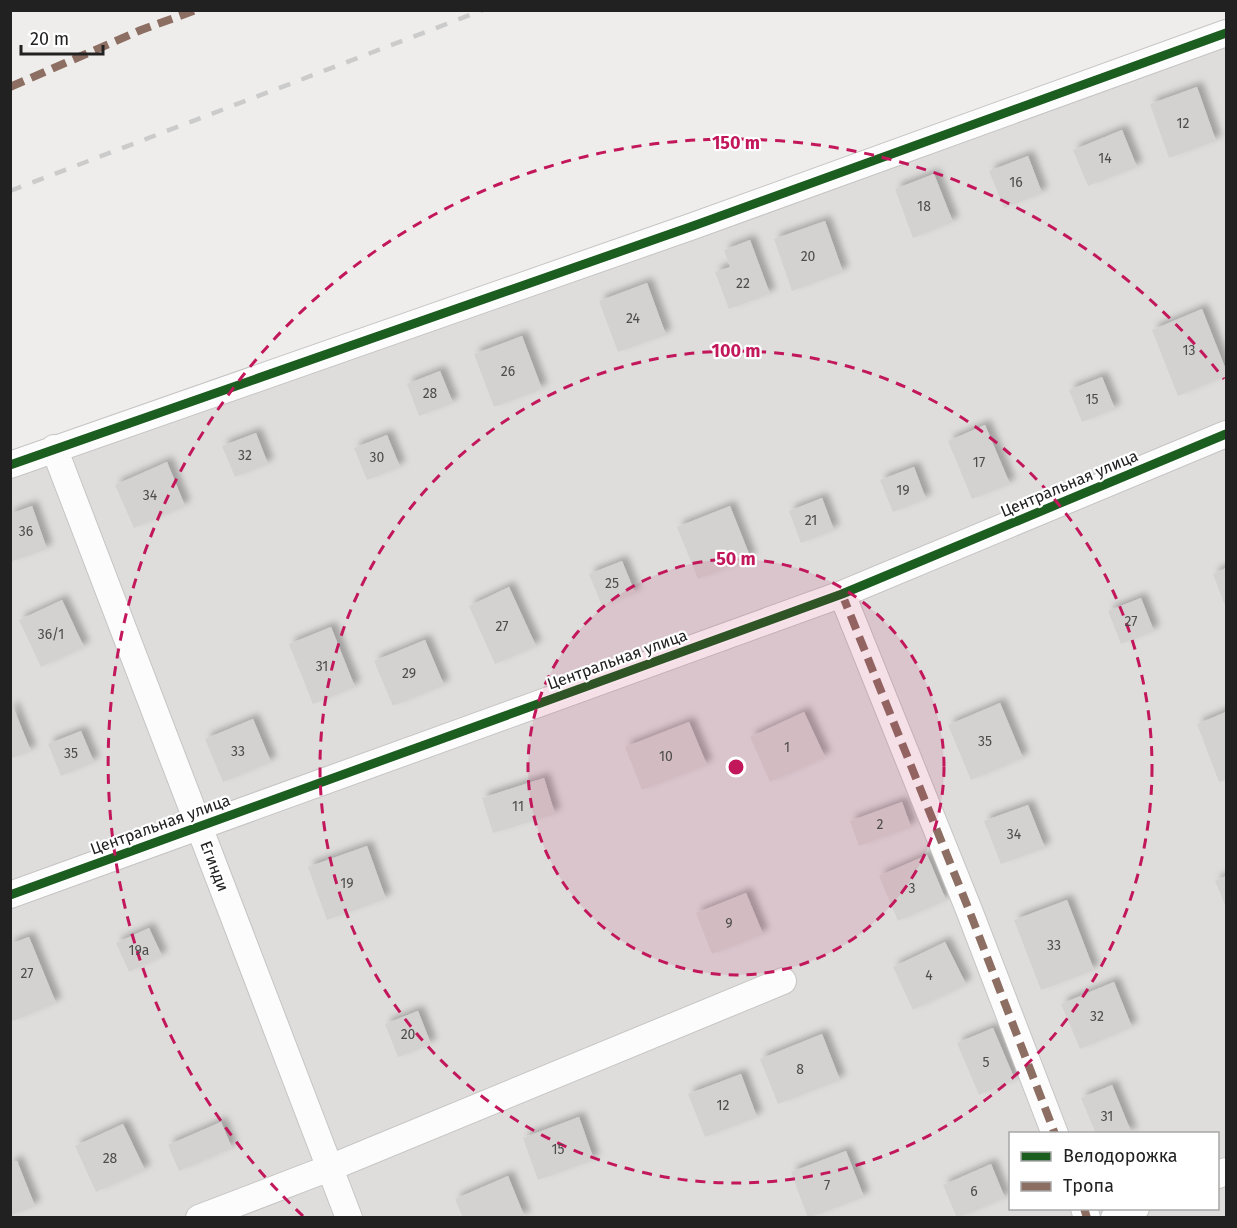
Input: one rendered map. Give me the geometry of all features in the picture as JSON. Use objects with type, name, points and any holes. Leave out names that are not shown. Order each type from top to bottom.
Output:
[{"type":"street","points":[[10,465],[693,226],[1227,33]]},
{"type":"street","name":"Центральная улица","points":[[10,895],[842,594],[1227,434]]},
{"type":"street","name":"Егинди","points":[[54,448],[350,1218]]},
{"type":"street","points":[[842,594],[969,910],[1054,1132]]},
{"type":"street","points":[[199,1218],[332,1167],[783,981]]},
{"type":"street","points":[[1114,1218],[1134,1210]]},
{"type":"shaded area","points":[[1226,33],[1226,1217],[11,1218],[11,465]]},
{"type":"building","points":[[1197,87],[1216,141],[1169,158],[1150,104]]},
{"type":"building","points":[[1122,130],[1137,167],[1088,186],[1073,150]]},
{"type":"building","points":[[1028,156],[1042,193],[1004,208],[989,171]]},
{"type":"building","points":[[934,174],[953,222],[913,238],[895,189]]},
{"type":"building","points":[[825,221],[843,272],[792,291],[774,239]]},
{"type":"building","points":[[750,240],[770,294],[729,309],[715,272],[730,267],[724,250]]},
{"type":"building","points":[[647,283],[666,335],[618,352],[599,301]]},
{"type":"building","points":[[1202,309],[1226,370],[1226,376],[1178,396],[1152,330]]},
{"type":"building","points":[[522,336],[542,389],[494,407],[474,354]]},
{"type":"building","points":[[440,371],[453,403],[419,416],[407,384]]},
{"type":"building","points":[[1102,377],[1115,409],[1082,422],[1069,390]]},
{"type":"building","points":[[985,425],[1010,484],[972,499],[948,441]]},
{"type":"building","points":[[256,433],[268,464],[235,477],[222,446]]},
{"type":"building","points":[[387,435],[400,467],[367,480],[354,448]]},
{"type":"building","points":[[167,462],[185,506],[134,528],[115,485]]},
{"type":"building","points":[[914,467],[926,499],[893,512],[880,480]]},
{"type":"building","points":[[822,498],[834,530],[801,543],[789,511]]},
{"type":"building","points":[[32,506],[47,549],[10,562],[10,514]]},
{"type":"building","points":[[730,506],[751,559],[698,579],[677,527]]},
{"type":"building","points":[[622,561],[635,593],[602,606],[589,574]]},
{"type":"building","points":[[1226,568],[1226,608],[1213,574]]},
{"type":"building","points":[[509,587],[536,646],[495,664],[469,606]]},
{"type":"building","points":[[1141,598],[1154,631],[1121,644],[1108,611]]},
{"type":"building","points":[[62,600],[84,647],[41,667],[19,620]]},
{"type":"building","points":[[331,627],[355,687],[313,704],[289,644]]},
{"type":"building","points":[[425,640],[444,685],[393,706],[374,661]]},
{"type":"building","points":[[1000,703],[1023,758],[971,780],[948,725]]},
{"type":"building","points":[[13,707],[31,751],[10,759],[10,708]]},
{"type":"building","points":[[804,712],[825,757],[770,782],[750,737]]},
{"type":"building","points":[[1226,712],[1226,780],[1219,782],[1197,724]]},
{"type":"building","points":[[253,719],[271,762],[223,782],[205,739]]},
{"type":"building","points":[[689,722],[707,765],[642,790],[625,747]]},
{"type":"building","points":[[81,731],[94,762],[61,776],[48,744]]},
{"type":"building","points":[[544,778],[555,814],[493,833],[482,798]]},
{"type":"building","points":[[902,802],[911,827],[859,846],[850,821]]},
{"type":"building","points":[[1028,805],[1045,848],[1001,864],[984,821]]},
{"type":"building","points":[[367,846],[386,899],[327,920],[308,867]]},
{"type":"building","points":[[927,855],[946,900],[898,921],[879,876]]},
{"type":"building","points":[[1226,876],[1226,907],[1215,881]]},
{"type":"building","points":[[746,893],[763,934],[712,954],[696,913]]},
{"type":"building","points":[[1067,900],[1094,970],[1041,990],[1014,920]]},
{"type":"building","points":[[149,928],[162,956],[129,972],[116,943]]},
{"type":"building","points":[[29,937],[56,1003],[13,1021],[10,1016],[10,944]]},
{"type":"building","points":[[945,942],[966,984],[913,1010],[893,967]]},
{"type":"building","points":[[1114,982],[1132,1027],[1080,1049],[1061,1004]]},
{"type":"building","points":[[418,1011],[431,1044],[398,1057],[385,1024]]},
{"type":"building","points":[[993,1028],[1015,1080],[979,1095],[957,1043]]},
{"type":"building","points":[[822,1034],[840,1080],[778,1104],[760,1059]]},
{"type":"building","points":[[741,1074],[757,1117],[705,1137],[688,1094]]},
{"type":"building","points":[[1112,1085],[1131,1132],[1095,1132],[1081,1098]]},
{"type":"building","points":[[579,1117],[594,1160],[538,1180],[523,1138]]},
{"type":"building","points":[[221,1122],[232,1148],[179,1171],[168,1145]]},
{"type":"building","points":[[123,1124],[145,1170],[96,1192],[75,1146]]},
{"type":"building","points":[[846,1151],[864,1197],[808,1218],[791,1172]]},
{"type":"building","points":[[17,1161],[35,1206],[10,1216],[10,1164]]},
{"type":"building","points":[[991,1164],[1005,1198],[957,1218],[943,1185]]},
{"type":"building","points":[[508,1176],[525,1218],[463,1218],[455,1199]]},
{"type":"railway","points":[[10,191],[483,10]]},
{"type":"marked path","points":[[10,87],[141,30],[196,10]]},
{"type":"marked path","points":[[842,594],[969,910],[1054,1132]]},
{"type":"marked path","points":[[1085,1210],[1087,1218]]},
{"type":"cycle path","points":[[10,465],[693,226],[1226,33]]},
{"type":"cycle path","points":[[10,895],[842,594],[1226,434]]}]
